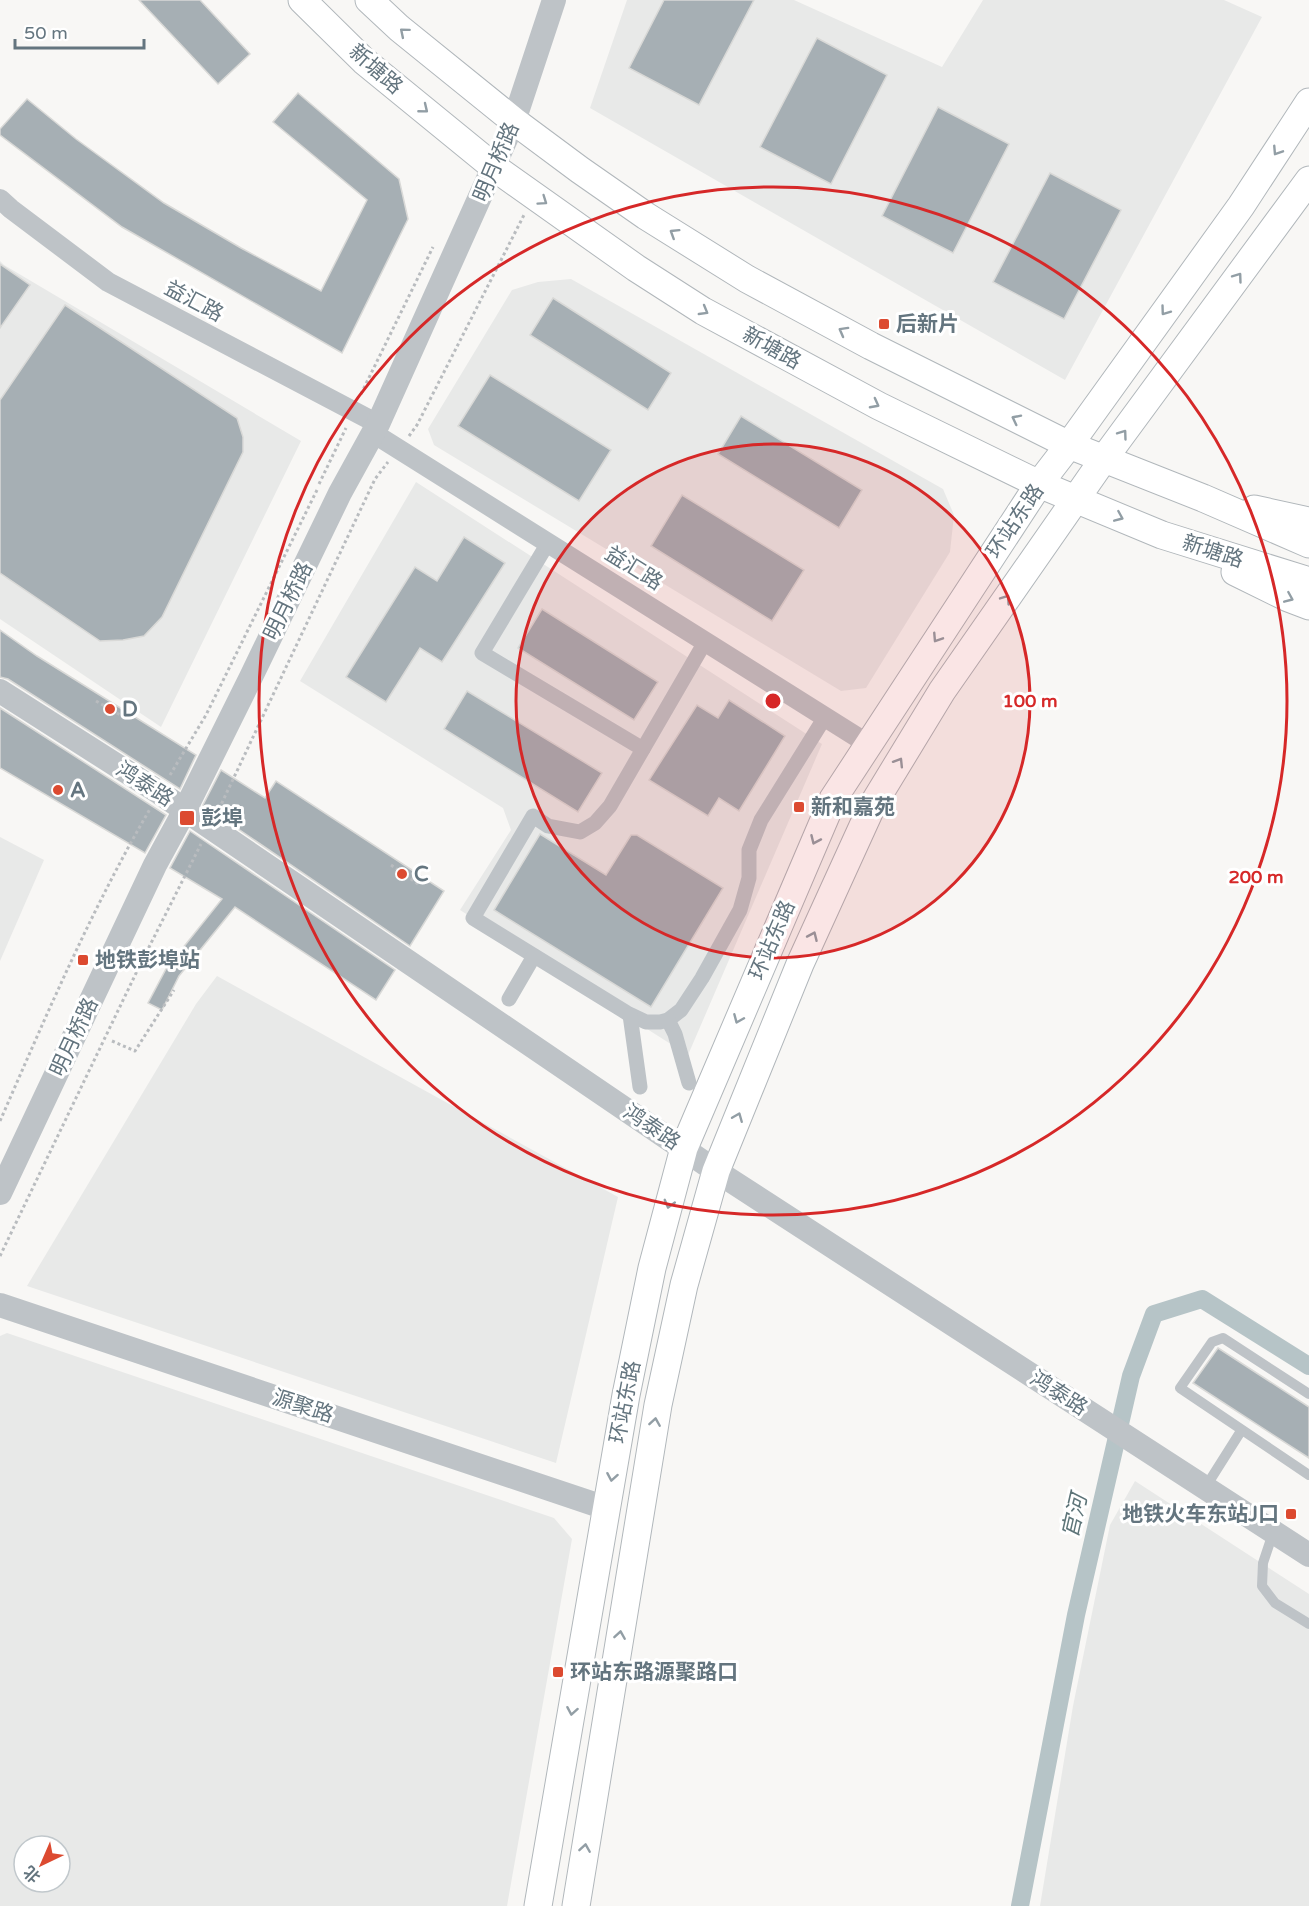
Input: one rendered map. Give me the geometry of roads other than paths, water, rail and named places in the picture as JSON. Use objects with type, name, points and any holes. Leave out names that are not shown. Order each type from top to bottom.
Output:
[{"type":"main road","name":"新塘路","points":[[302,0],[364,61],[495,168],[636,268],[703,310],[879,406],[1039,484],[1162,535],[1309,581]]},
{"type":"main road","name":"新塘路","points":[[369,0],[399,28],[514,121],[646,216],[747,279],[871,346],[1069,445],[1203,498],[1309,544]]},
{"type":"main road","name":"环站东路","points":[[538,1906],[626,1395],[652,1268],[684,1148],[833,799],[1039,484],[1241,206],[1309,102]]},
{"type":"main road","name":"环站东路","points":[[576,1906],[658,1405],[684,1285],[716,1171],[800,964],[872,806],[942,691],[1104,460],[1309,180]]},
{"type":"main road","points":[[1203,498],[1309,521]]},
{"type":"main road","points":[[1162,535],[1288,598],[1309,606]]},
{"type":"street","name":"明月桥路","points":[[0,1193],[150,876],[185,810],[340,494],[376,429],[495,168],[514,121],[554,0]]},
{"type":"street","name":"益汇路","points":[[0,199],[11,210],[108,282],[353,412],[399,449],[868,744]]},
{"type":"street","points":[[548,543],[482,653],[643,749]]},
{"type":"street","points":[[705,642],[610,806],[595,823],[580,832],[548,826],[533,816],[472,918],[630,1015],[646,1022],[668,1020],[681,1010],[702,978],[740,910],[749,878],[749,850],[761,820],[825,717]]},
{"type":"street","name":"鸿泰路","points":[[0,691],[160,793],[716,1171],[1309,1555]]},
{"type":"street","points":[[509,999],[534,956]]},
{"type":"street","points":[[630,1015],[640,1087]]},
{"type":"street","points":[[668,1020],[675,1034],[689,1083]]},
{"type":"street","name":"源聚路","points":[[0,1305],[606,1508]]},
{"type":"lane","points":[[1309,1394],[1223,1338],[1212,1342],[1180,1388],[1309,1475]]},
{"type":"lane","points":[[1205,1489],[1241,1431]]},
{"type":"lane","points":[[1273,1533],[1263,1563],[1262,1586],[1275,1602],[1309,1624]]},
{"type":"waterway","name":"官河","points":[[1020,1906],[1076,1615],[1131,1376],[1154,1314],[1202,1299],[1309,1366]]},
{"type":"place","name":"后新片","points":[[884,324]]},
{"type":"place","name":"D","points":[[110,709]]},
{"type":"place","name":"A","points":[[58,790]]},
{"type":"place","name":"新和嘉苑","points":[[799,807]]},
{"type":"place","name":"彭埠","points":[[187,818]]},
{"type":"place","name":"C","points":[[402,874]]},
{"type":"place","name":"地铁彭埠站","points":[[83,960]]},
{"type":"place","name":"地铁火车东站J口","points":[[1291,1514]]},
{"type":"place","name":"环站东路源聚路口","points":[[558,1672]]}]
